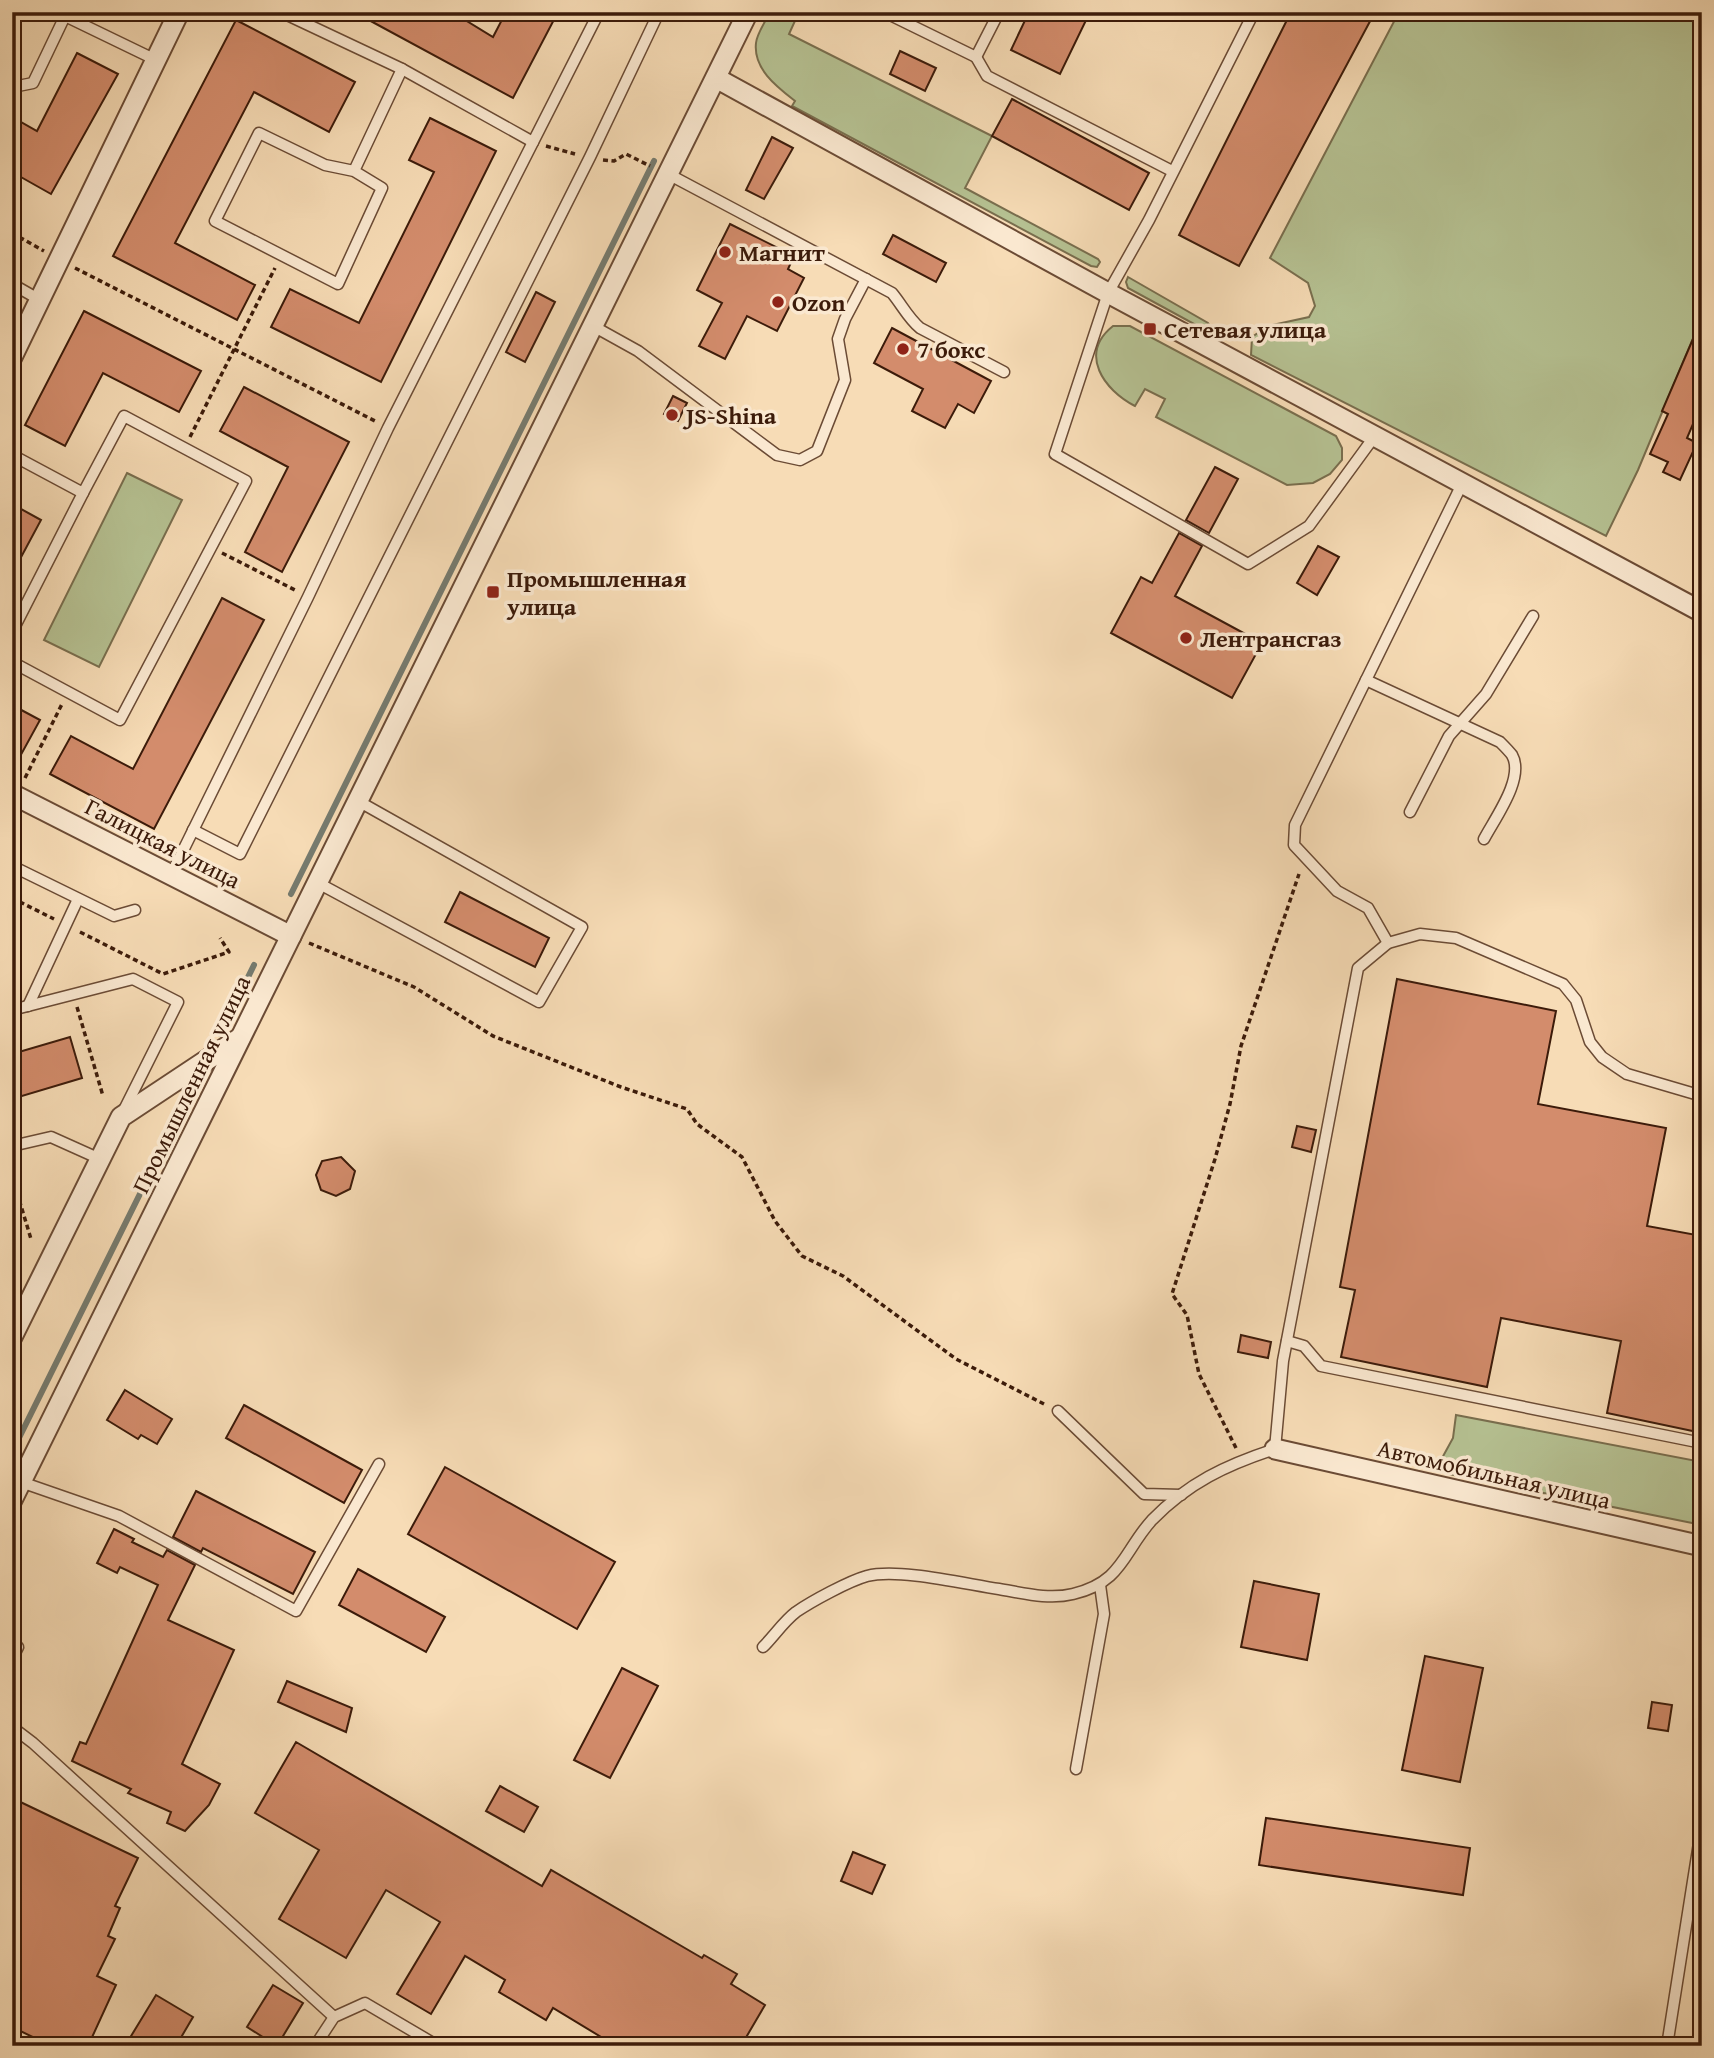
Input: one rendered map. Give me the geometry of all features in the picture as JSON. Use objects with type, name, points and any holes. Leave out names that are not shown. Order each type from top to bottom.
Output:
[{"type":"street","points":[[12,357],[179,12]]},
{"type":"street","name":"Промышленная улица","points":[[12,1500],[748,12]]},
{"type":"street","points":[[716,78],[1108,293],[1702,612]]},
{"type":"street","name":"Галицкая улица","points":[[12,794],[291,936]]},
{"type":"street","points":[[12,1337],[20,1301],[100,1159],[121,1116],[241,1038]]},
{"type":"street","name":"Автомобильная улица","points":[[1275,1449],[1702,1546]]},
{"type":"lane","points":[[281,12],[402,69],[533,142]]},
{"type":"lane","points":[[171,875],[388,428],[599,12]]},
{"type":"lane","points":[[193,830],[240,853],[590,158],[659,12]]},
{"type":"lane","points":[[884,12],[976,57],[987,76],[1172,171]]},
{"type":"lane","points":[[976,57],[999,12]]},
{"type":"lane","points":[[1254,12],[1149,220],[1108,293],[1055,453],[1248,565],[1309,526],[1374,437]]},
{"type":"lane","points":[[12,82],[13,87],[33,83],[66,14],[156,60]]},
{"type":"lane","points":[[354,172],[402,69]]},
{"type":"lane","points":[[259,134],[325,165],[354,172],[382,188],[338,285],[215,221],[259,134]]},
{"type":"lane","points":[[668,174],[891,293],[903,306],[909,319],[920,328],[1003,372]]},
{"type":"lane","points":[[593,326],[638,351],[777,454],[800,460],[817,451],[845,380],[838,339],[845,319],[866,279]]},
{"type":"lane","points":[[12,284],[40,300]]},
{"type":"lane","points":[[12,632],[124,416],[246,481],[120,720],[12,662]]},
{"type":"lane","points":[[12,455],[83,493]]},
{"type":"lane","points":[[1388,943],[1368,908],[1337,891],[1294,845],[1295,825],[1462,484]]},
{"type":"lane","points":[[1410,812],[1449,736],[1486,694],[1533,617]]},
{"type":"lane","points":[[1366,680],[1500,742],[1512,756],[1516,771],[1514,783],[1484,839]]},
{"type":"lane","points":[[317,883],[539,1002],[582,927],[358,801]]},
{"type":"lane","points":[[12,866],[114,916],[135,910]]},
{"type":"lane","points":[[29,1006],[78,899]]},
{"type":"lane","points":[[764,1647],[795,1613],[831,1592],[868,1576],[910,1575],[1045,1596],[1072,1595],[1100,1585],[1123,1564],[1151,1522],[1181,1495],[1216,1470],[1275,1449],[1287,1341],[1358,968],[1388,943],[1419,934],[1456,938],[1563,984],[1576,1000],[1590,1042],[1602,1057],[1627,1073],[1702,1096]]},
{"type":"lane","points":[[12,1010],[132,979],[178,1002],[121,1116]]},
{"type":"lane","points":[[12,1146],[51,1137],[100,1159]]},
{"type":"lane","points":[[1287,1341],[1304,1346],[1321,1367],[1702,1443]]},
{"type":"lane","points":[[1058,1411],[1144,1494],[1181,1495]]},
{"type":"lane","points":[[21,1482],[119,1516],[296,1611],[379,1464]]},
{"type":"lane","points":[[1076,1769],[1104,1614],[1100,1585]]},
{"type":"lane","points":[[12,1659],[18,1647]]},
{"type":"lane","points":[[12,1727],[44,1752],[334,2017]]},
{"type":"lane","points":[[1667,2046],[1702,1824]]},
{"type":"lane","points":[[315,2046],[334,2017],[365,2003],[438,2046]]},
{"type":"path","points":[[12,233],[59,260],[388,428]]},
{"type":"path","points":[[184,448],[281,256]]},
{"type":"path","points":[[211,548],[308,597]]},
{"type":"path","points":[[27,773],[60,706]]},
{"type":"path","points":[[1242,1460],[1199,1374],[1187,1315],[1172,1294],[1215,1159],[1230,1104],[1241,1046],[1295,891],[1304,855]]},
{"type":"path","points":[[12,898],[163,974],[229,952],[220,938]]},
{"type":"path","points":[[291,936],[414,987],[493,1036],[621,1087],[687,1109],[698,1124],[742,1157],[775,1221],[802,1256],[843,1276],[957,1359],[1058,1411]]},
{"type":"path","points":[[73,994],[103,1096]]},
{"type":"path","points":[[12,1176],[31,1239]]},
{"type":"green space","points":[[770,12],[799,12],[789,34],[992,136],[965,188],[1098,259],[1100,262],[1097,267],[792,106],[795,101],[768,76],[758,61],[756,43]]},
{"type":"green space","points":[[1399,12],[1702,12],[1702,317],[1638,470],[1606,536],[1251,355],[1252,337],[1268,326],[1309,317],[1315,306],[1308,283],[1270,258]]},
{"type":"green space","points":[[1128,277],[1210,326],[1205,330],[1128,288]]},
{"type":"green space","points":[[1113,326],[1130,326],[1336,436],[1342,448],[1342,460],[1330,474],[1313,483],[1287,485],[1156,417],[1165,399],[1145,389],[1135,406],[1114,391],[1099,370],[1097,348]]},
{"type":"green space","points":[[127,473],[182,500],[99,667],[44,640]]},
{"type":"green space","points":[[1456,1415],[1702,1462],[1702,1525],[1449,1474],[1442,1467],[1441,1460],[1453,1438]]},
{"type":"building","points":[[354,12],[452,12],[493,37],[506,12],[558,12],[513,98]]},
{"type":"building","points":[[1029,12],[1090,12],[1060,74],[1011,50]]},
{"type":"building","points":[[1291,12],[1375,12],[1239,266],[1179,235]]},
{"type":"building","points":[[236,20],[355,82],[329,132],[254,92],[175,243],[255,285],[237,320],[113,256]]},
{"type":"building","points":[[900,51],[936,68],[925,91],[890,74]]},
{"type":"building","points":[[77,53],[118,74],[51,194],[12,172],[12,117],[37,131]]},
{"type":"building","points":[[1012,99],[1149,173],[1129,210],[992,136]]},
{"type":"building","points":[[430,118],[496,151],[381,382],[271,327],[290,289],[359,323],[434,172],[409,160]]},
{"type":"building","points":[[772,137],[793,148],[764,199],[746,190]]},
{"type":"building","points":[[730,224],[794,256],[788,269],[804,278],[777,331],[747,316],[725,359],[699,346],[722,303],[697,290]]},
{"type":"building","points":[[893,235],[946,263],[936,282],[883,254]]},
{"type":"building","points":[[536,292],[555,302],[525,362],[506,352]]},
{"type":"building","points":[[84,311],[201,371],[179,412],[103,373],[65,446],[25,425]]},
{"type":"building","points":[[1702,318],[1702,403],[1687,438],[1697,443],[1680,480],[1663,472],[1668,462],[1650,454],[1668,414],[1662,411]]},
{"type":"building","points":[[892,328],[991,381],[974,413],[958,404],[945,428],[912,411],[923,389],[874,363]]},
{"type":"building","points":[[244,387],[349,442],[282,572],[245,552],[288,467],[220,431]]},
{"type":"building","points":[[673,396],[687,403],[678,421],[664,414]]},
{"type":"building","points":[[1215,467],[1238,479],[1209,533],[1186,520]]},
{"type":"building","points":[[12,504],[41,520],[12,574]]},
{"type":"building","name":"Лентрансгаз","points":[[1179,533],[1202,546],[1175,596],[1262,643],[1232,698],[1111,633],[1141,577],[1152,583]]},
{"type":"building","points":[[1318,546],[1339,557],[1317,595],[1297,583]]},
{"type":"building","points":[[222,598],[264,620],[154,829],[50,774],[71,736],[133,769]]},
{"type":"building","points":[[12,705],[40,720],[12,771]]},
{"type":"building","points":[[460,892],[549,938],[535,967],[445,922]]},
{"type":"building","points":[[1397,979],[1556,1011],[1538,1104],[1666,1128],[1647,1226],[1702,1236],[1702,1433],[1607,1413],[1621,1341],[1501,1318],[1487,1387],[1341,1357],[1355,1290],[1340,1287]]},
{"type":"building","points":[[70,1037],[82,1078],[12,1099],[12,1054]]},
{"type":"building","points":[[1297,1126],[1316,1130],[1311,1152],[1292,1147]]},
{"type":"building","points":[[341,1157],[355,1171],[350,1189],[336,1196],[321,1190],[316,1175],[322,1161]]},
{"type":"building","points":[[1241,1335],[1271,1342],[1268,1358],[1238,1352]]},
{"type":"building","points":[[125,1390],[172,1419],[157,1444],[141,1435],[138,1439],[107,1420]]},
{"type":"building","points":[[244,1405],[362,1470],[344,1503],[226,1438]]},
{"type":"building","points":[[445,1467],[615,1562],[577,1629],[408,1534]]},
{"type":"building","points":[[196,1491],[315,1552],[293,1594],[203,1548],[201,1552],[173,1537]]},
{"type":"building","points":[[114,1529],[134,1539],[132,1542],[163,1557],[167,1550],[195,1565],[168,1620],[234,1650],[182,1764],[220,1784],[209,1805],[185,1831],[167,1823],[171,1812],[128,1793],[131,1789],[72,1761],[80,1742],[86,1744],[158,1585],[120,1567],[117,1573],[97,1563]]},
{"type":"building","points":[[358,1569],[445,1617],[426,1652],[339,1605]]},
{"type":"building","points":[[1254,1581],[1319,1594],[1307,1660],[1241,1647]]},
{"type":"building","points":[[1425,1656],[1483,1668],[1460,1782],[1402,1770]]},
{"type":"building","points":[[622,1668],[658,1686],[610,1778],[574,1760]]},
{"type":"building","points":[[287,1681],[352,1708],[346,1732],[278,1702]]},
{"type":"building","points":[[1652,1702],[1672,1705],[1668,1731],[1648,1728]]},
{"type":"building","points":[[296,1742],[542,1886],[551,1870],[702,1958],[704,1955],[737,1974],[731,1984],[765,2005],[741,2046],[616,2046],[553,2008],[546,2020],[499,1992],[505,1980],[465,1956],[431,2014],[397,1994],[440,1922],[386,1890],[346,1958],[279,1919],[319,1850],[255,1813]]},
{"type":"building","points":[[500,1786],[538,1807],[524,1832],[486,1811]]},
{"type":"building","points":[[12,1798],[138,1858],[115,1906],[120,1908],[108,1936],[115,1939],[97,1976],[116,1985],[88,2046],[36,2046],[39,2040],[12,2027]]},
{"type":"building","points":[[1266,1818],[1470,1848],[1463,1895],[1259,1865]]},
{"type":"building","points":[[853,1852],[885,1865],[872,1894],[841,1881]]},
{"type":"building","points":[[273,1985],[303,2003],[277,2046],[247,2027]]},
{"type":"building","points":[[156,1995],[193,2017],[176,2046],[125,2046]]},
{"type":"waterway","points":[[291,894],[654,161]]},
{"type":"waterway","points":[[220,1034],[254,965]]},
{"type":"waterway","points":[[12,1452],[189,1095]]},
{"type":"place","name":"Магнит","points":[[725,252]]},
{"type":"place","name":"Ozon","points":[[778,302]]},
{"type":"place","name":"Сетевая улица","points":[[1150,329]]},
{"type":"place","name":"7 бокс","points":[[903,349]]},
{"type":"place","name":"JS-Shina","points":[[672,415]]},
{"type":"place","name":"Промышленная улица","points":[[493,592]]},
{"type":"place","name":"Лентрансгаз","points":[[1186,638]]}]
